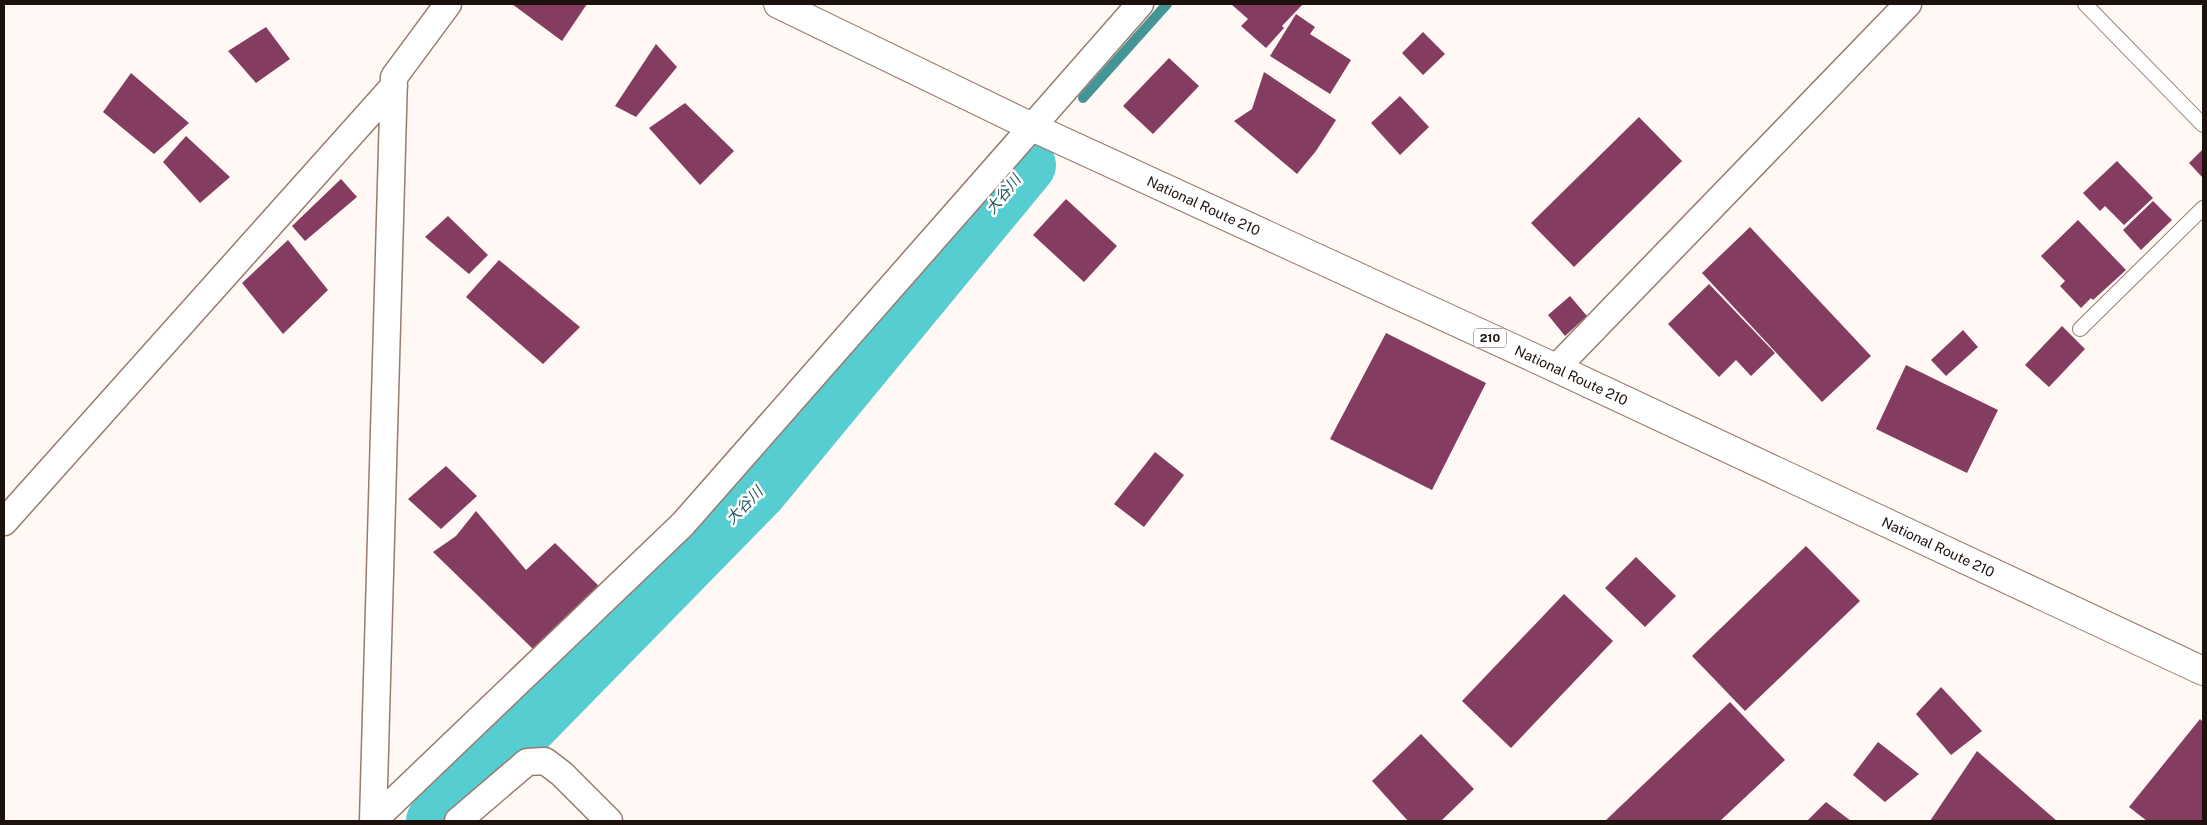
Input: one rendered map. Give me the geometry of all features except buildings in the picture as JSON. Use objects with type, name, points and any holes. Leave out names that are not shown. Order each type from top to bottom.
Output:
[{"type":"highway","name":"National Route 210","points":[[778,4],[1032,127],[1556,368],[2203,671]]},
{"type":"street","points":[[373,821],[394,77],[448,4]]},
{"type":"street","points":[[373,821],[683,524],[1140,4]]},
{"type":"street","points":[[1556,368],[1908,4]]},
{"type":"street","points":[[4,522],[394,86]]},
{"type":"street","points":[[458,821],[527,762],[545,761],[562,774],[609,821]]},
{"type":"lane","points":[[2085,4],[2203,125]]},
{"type":"lane","points":[[2080,328],[2203,208]]},
{"type":"waterway","name":"大谷川","points":[[1083,98],[1167,4]]},
{"type":"waterway","name":"大谷川","points":[[435,821],[758,491],[1027,165]]}]
